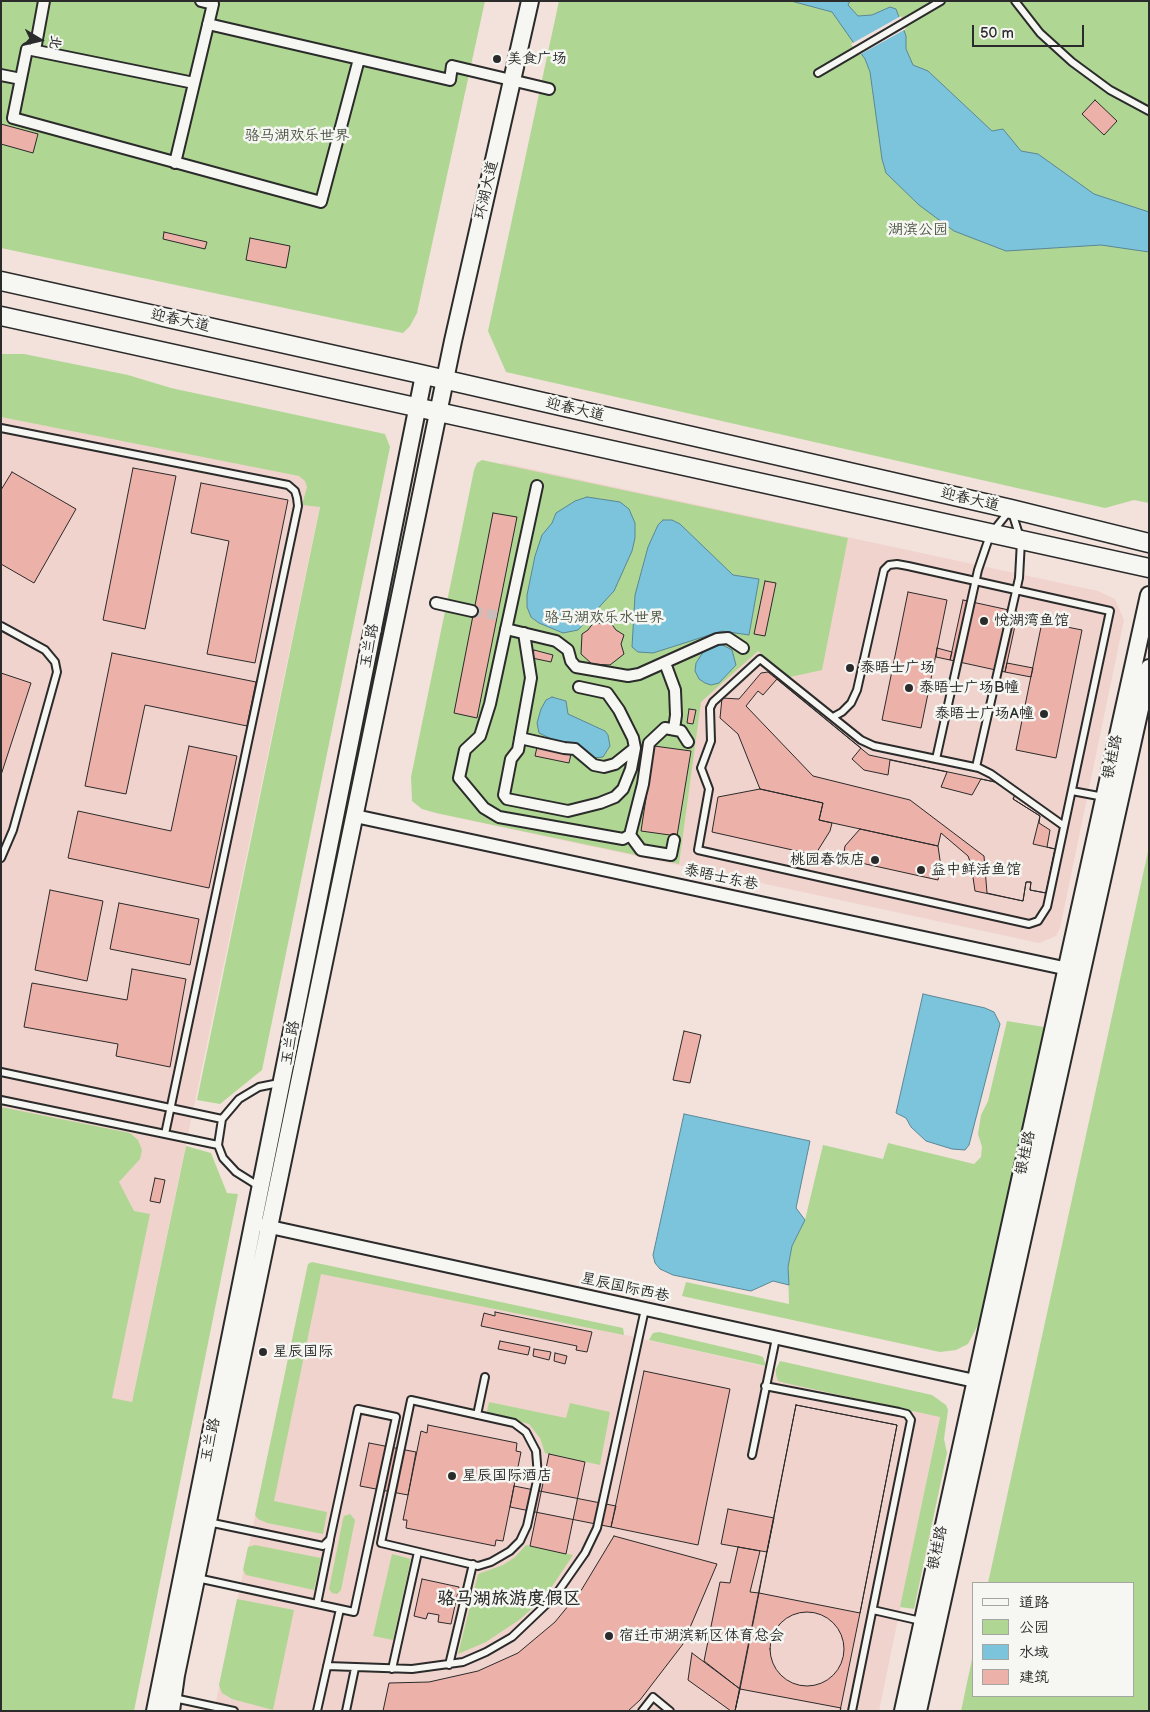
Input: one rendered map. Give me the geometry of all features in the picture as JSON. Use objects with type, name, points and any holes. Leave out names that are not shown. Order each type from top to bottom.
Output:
[{"type":"main road","name":"迎春大道","points":[[1,281],[446,380],[1010,509],[1149,543]]},
{"type":"main road","name":"迎春大道","points":[[1,316],[753,480],[990,535],[1149,568]]},
{"type":"street","points":[[35,50],[44,1]]},
{"type":"street","points":[[175,163],[213,4],[200,1]]},
{"type":"street","name":"环湖大道","points":[[446,380],[530,1]]},
{"type":"street","points":[[208,24],[450,80],[452,66],[549,89]]},
{"type":"street","points":[[194,83],[27,48],[12,118],[321,202],[359,59]]},
{"type":"street","points":[[1,75],[21,78]]},
{"type":"street","name":"玉兰路","points":[[155,1711],[190,1576],[262,1225],[262,1188],[424,375]]},
{"type":"street","name":"玉兰路","points":[[262,1225],[275,1198],[446,380]]},
{"type":"street","points":[[537,486],[504,617],[506,629],[484,726],[476,742],[465,750],[459,778],[484,808],[499,817],[623,839],[630,835],[643,784],[649,742],[666,728],[682,731],[688,742]]},
{"type":"street","name":"银桂路","points":[[1074,970],[1104,797],[1149,595]]},
{"type":"street","points":[[436,603],[472,611]]},
{"type":"street","points":[[506,629],[556,641],[568,650],[571,661],[576,667],[628,676],[639,674],[723,638],[728,638],[743,648]]},
{"type":"street","points":[[524,634],[531,678],[518,750],[510,759],[504,795],[513,801],[568,810],[600,803],[619,793],[628,780],[635,748],[623,717],[607,693],[579,687]]},
{"type":"street","points":[[665,663],[675,690],[676,715],[674,729]]},
{"type":"street","name":"银桂路","points":[[902,1711],[929,1623],[1074,970],[1149,668]]},
{"type":"street","points":[[520,738],[575,749],[594,765],[604,767],[615,764],[635,748]]},
{"type":"street","name":"泰晤士东巷","points":[[355,816],[1074,970]]},
{"type":"street","points":[[630,835],[642,850],[671,854],[674,840]]},
{"type":"street","name":"星辰国际西巷","points":[[262,1225],[982,1383]]},
{"type":"street","name":"玉兰路","points":[[172,1704],[190,1576]]},
{"type":"street","name":"银桂路","points":[[918,1711],[929,1623]]},
{"type":"lane","points":[[818,73],[941,1]]},
{"type":"lane","points":[[1015,1],[1040,32],[1072,62],[1110,90],[1149,111]]},
{"type":"lane","points":[[1,428],[288,485],[295,491],[297,498],[298,506],[165,1134]]},
{"type":"lane","points":[[936,759],[976,581],[990,535],[1010,509]]},
{"type":"lane","points":[[976,767],[1016,590],[1021,541],[1010,509]]},
{"type":"lane","points":[[832,717],[842,712],[851,702],[857,690],[884,570],[888,565],[897,564],[1110,611],[1047,907],[1038,921],[1029,924],[698,850],[709,789],[701,768],[711,741],[710,708],[712,702],[760,659],[832,717],[861,740],[874,746],[976,767],[991,774],[1064,826]]},
{"type":"lane","points":[[1,626],[45,650],[55,662],[57,672],[13,830],[1,858]]},
{"type":"lane","points":[[1072,791],[1104,797]]},
{"type":"lane","points":[[1,1072],[222,1119]]},
{"type":"lane","points":[[275,1198],[236,1172],[224,1158],[218,1145],[222,1119],[239,1099],[259,1087],[300,1079]]},
{"type":"lane","points":[[1,1100],[218,1145]]},
{"type":"lane","points":[[327,1666],[392,1669],[449,1665],[486,1652],[512,1637],[531,1621],[566,1583],[592,1542],[597,1528],[645,1309]]},
{"type":"lane","points":[[752,1455],[776,1338]]},
{"type":"lane","points":[[477,1415],[485,1377]]},
{"type":"lane","points":[[765,1386],[899,1412],[907,1414],[911,1420],[852,1711]]},
{"type":"lane","points":[[412,1400],[477,1415],[514,1423],[526,1432],[536,1451],[538,1476],[527,1526],[520,1541],[510,1551],[478,1566],[381,1543],[412,1400]]},
{"type":"lane","points":[[190,1576],[317,1604],[354,1612],[396,1417],[358,1409],[317,1604]]},
{"type":"lane","points":[[201,1521],[323,1546],[330,1540]]},
{"type":"lane","points":[[392,1669],[418,1552]]},
{"type":"lane","points":[[449,1665],[474,1564]]},
{"type":"lane","points":[[317,1711],[340,1609]]},
{"type":"lane","points":[[873,1610],[929,1623]]},
{"type":"lane","points":[[346,1711],[356,1668]]},
{"type":"lane","points":[[642,1711],[653,1697],[670,1711]]},
{"type":"lane","points":[[172,1704],[234,1711]]},
{"type":"shaded area","points":[[1,392],[327,472],[109,1511],[1,1711]]},
{"type":"shaded area","name":"泰晤士广场","points":[[503,463],[1098,591],[1115,599],[1124,620],[1060,928],[1056,936],[1039,943],[436,813]]},
{"type":"shaded area","points":[[308,1264],[942,1406],[879,1711],[214,1711]]},
{"type":"green space","name":"骆马湖欢乐世界","points":[[1,1],[485,1],[417,313],[410,326],[403,333],[1,248]]},
{"type":"green space","name":"湖滨公园","points":[[559,1],[1149,1],[1149,503],[1134,500],[1105,508],[506,372],[488,331]]},
{"type":"green space","points":[[1,354],[24,354],[128,375],[171,388],[385,434],[390,447],[262,1070],[220,1104],[197,1100],[320,507],[302,505],[307,487],[305,481],[299,476],[1,417]]},
{"type":"green space","name":"骆马湖欢乐水世界","points":[[482,460],[848,538],[822,670],[790,677],[758,651],[701,702],[679,864],[436,813],[422,809],[412,801],[411,777],[474,470],[477,463]]},
{"type":"green space","points":[[1149,847],[1149,1711],[961,1711],[972,1659],[972,1697],[1135,1697],[1135,1582],[988,1582]]},
{"type":"green space","points":[[1007,1021],[1044,1027],[979,1323],[968,1344],[956,1350],[940,1352],[682,1296],[686,1282],[789,1304],[788,1267],[792,1246],[805,1220],[823,1145],[883,1159],[888,1143],[974,1164],[981,1157],[982,1147],[978,1134],[981,1115],[988,1101]]},
{"type":"green space","points":[[1,1107],[130,1133],[138,1140],[142,1150],[140,1159],[119,1182],[134,1211],[150,1214],[112,1398],[132,1402],[186,1146],[211,1153],[227,1193],[238,1194],[134,1711],[1,1711]]},
{"type":"green space","points":[[312,1262],[623,1328],[624,1335],[321,1274],[274,1501],[327,1512],[323,1534],[267,1523],[258,1519],[255,1515],[308,1264]]},
{"type":"green space","points":[[659,1332],[757,1355],[763,1357],[766,1366],[649,1340],[653,1333]]},
{"type":"green space","points":[[780,1361],[932,1395],[946,1405],[948,1410],[944,1439],[947,1453],[914,1609],[900,1607],[940,1417],[778,1381],[776,1369]]},
{"type":"green space","points":[[489,1402],[566,1418],[570,1403],[610,1412],[600,1465],[545,1453],[540,1438],[529,1424],[489,1413],[487,1411]]},
{"type":"green space","points":[[350,1514],[355,1520],[341,1590],[337,1594],[332,1593],[329,1589],[343,1519],[344,1516]]},
{"type":"green space","points":[[255,1545],[321,1558],[314,1590],[246,1575],[243,1570],[248,1547]]},
{"type":"green space","points":[[526,1545],[573,1555],[545,1597],[519,1620],[486,1642],[458,1654],[478,1574],[503,1565],[515,1557]]},
{"type":"green space","points":[[392,1554],[411,1559],[393,1640],[373,1636]]},
{"type":"green space","points":[[237,1599],[294,1610],[273,1710],[232,1699],[222,1693],[219,1685]]},
{"type":"water","points":[[791,1],[850,1],[848,5],[858,16],[872,15],[890,7],[896,9],[906,36],[906,49],[913,65],[928,71],[992,131],[1003,129],[1021,151],[1038,154],[1094,194],[1149,212],[1149,252],[1101,245],[1006,251],[954,231],[919,205],[886,173],[882,159],[870,72],[865,59],[832,12]]},
{"type":"water","points":[[587,497],[620,502],[629,509],[635,523],[635,538],[632,551],[614,591],[578,630],[563,633],[539,623],[531,617],[527,607],[527,595],[535,556],[542,535],[552,523],[556,513],[575,501]]},
{"type":"water","points":[[663,520],[672,520],[680,524],[733,575],[759,579],[749,635],[722,631],[653,653],[638,652],[632,647],[635,595],[648,547],[658,525]]},
{"type":"water","points":[[721,644],[732,650],[736,665],[719,683],[711,685],[699,679],[695,671],[696,663],[705,649]]},
{"type":"water","points":[[552,697],[566,701],[568,714],[605,731],[608,735],[610,746],[603,757],[592,758],[578,743],[560,743],[539,733],[537,723],[541,709],[546,700]]},
{"type":"water","points":[[923,994],[985,1008],[994,1012],[1000,1024],[969,1145],[965,1150],[952,1149],[926,1141],[911,1127],[906,1118],[896,1113]]},
{"type":"water","points":[[684,1114],[810,1141],[796,1208],[805,1220],[792,1246],[788,1267],[789,1285],[773,1281],[751,1291],[673,1275],[660,1269],[655,1263],[653,1255]]},
{"type":"pier","points":[[901,16],[906,29],[859,55],[851,44]]},
{"type":"building","points":[[1095,100],[1117,121],[1104,135],[1082,114]]},
{"type":"building","points":[[1,124],[38,134],[33,153],[1,144]]},
{"type":"building","points":[[164,232],[207,242],[205,249],[163,239]]},
{"type":"building","points":[[250,238],[290,246],[286,268],[246,260]]},
{"type":"building","points":[[133,468],[176,476],[145,629],[103,620]]},
{"type":"building","points":[[12,472],[76,509],[34,583],[1,564],[1,490]]},
{"type":"building","points":[[201,483],[288,500],[255,663],[207,654],[229,541],[191,533]]},
{"type":"building","points":[[493,513],[517,517],[477,718],[454,713]]},
{"type":"building","points":[[765,581],[776,583],[765,636],[754,634]]},
{"type":"building","name":"泰晤士广场B幢","points":[[908,592],[947,600],[921,728],[882,720]]},
{"type":"building","points":[[963,600],[1018,612],[1005,672],[950,660]]},
{"type":"building","points":[[594,622],[602,624],[610,622],[616,630],[624,635],[621,644],[624,654],[610,665],[592,664],[581,654],[582,634]]},
{"type":"building","name":"泰晤士广场A幢","points":[[1042,622],[1082,630],[1056,758],[1016,750]]},
{"type":"building","points":[[937,648],[952,652],[950,660],[936,657]]},
{"type":"building","points":[[534,650],[553,655],[551,662],[532,658]]},
{"type":"building","points":[[112,653],[256,682],[247,726],[145,705],[126,794],[85,786]]},
{"type":"building","points":[[1007,663],[1033,668],[1031,677],[1005,672]]},
{"type":"building","points":[[768,672],[869,755],[995,782],[1015,795],[1013,799],[1040,816],[1039,823],[1050,830],[1047,847],[1055,849],[1046,893],[1030,890],[1031,882],[1026,882],[1023,901],[975,891],[968,856],[941,833],[938,846],[819,820],[823,803],[760,789],[738,734],[720,718],[722,698],[739,699],[761,673]]},
{"type":"building","points":[[1,673],[31,683],[1,775]]},
{"type":"building","points":[[777,679],[861,748],[852,759],[864,770],[888,775],[890,760],[947,772],[941,787],[972,795],[981,779],[995,782],[1015,795],[1013,799],[1040,816],[1033,844],[1055,849],[1046,893],[1030,890],[1031,882],[1026,882],[1023,901],[987,893],[984,856],[910,800],[813,776],[746,706],[758,691],[763,695]]},
{"type":"building","points":[[689,709],[696,710],[693,724],[687,723]]},
{"type":"building","points":[[189,746],[237,756],[209,888],[68,858],[78,811],[171,831]]},
{"type":"building","points":[[654,746],[691,751],[677,836],[641,831]]},
{"type":"building","points":[[537,747],[571,754],[569,763],[535,756]]},
{"type":"building","points":[[760,789],[823,803],[819,820],[832,823],[830,831],[815,855],[712,832],[718,797]]},
{"type":"building","points":[[860,829],[938,846],[941,867],[938,880],[843,859],[845,846]]},
{"type":"building","points":[[50,890],[103,901],[87,981],[35,970]]},
{"type":"building","points":[[119,903],[199,919],[190,965],[110,949]]},
{"type":"building","points":[[132,969],[186,979],[170,1067],[116,1056],[118,1044],[24,1027],[32,983],[127,1000]]},
{"type":"building","points":[[684,1031],[701,1035],[690,1083],[673,1080]]},
{"type":"building","points":[[155,1178],[165,1180],[160,1203],[150,1201]]},
{"type":"building","points":[[495,1312],[592,1332],[587,1352],[576,1350],[577,1346],[481,1326],[484,1313],[495,1316]]},
{"type":"building","points":[[500,1341],[530,1347],[528,1355],[498,1349]]},
{"type":"building","points":[[534,1349],[551,1352],[549,1360],[533,1356]]},
{"type":"building","points":[[555,1353],[567,1356],[565,1364],[554,1361]]},
{"type":"building","points":[[644,1371],[730,1389],[698,1545],[611,1527]]},
{"type":"building","points":[[796,1405],[897,1425],[860,1613],[840,1711],[735,1711]]},
{"type":"building","points":[[796,1405],[897,1425],[860,1613],[759,1593]]},
{"type":"building","points":[[428,1425],[517,1443],[516,1451],[521,1452],[503,1541],[496,1540],[495,1546],[406,1528],[407,1520],[403,1520],[421,1431],[427,1433]]},
{"type":"building","points":[[369,1443],[416,1452],[408,1495],[360,1486]]},
{"type":"building","points":[[549,1454],[585,1462],[566,1554],[530,1546]]},
{"type":"building","points":[[514,1486],[616,1506],[611,1527],[510,1507]]},
{"type":"building","points":[[728,1509],[774,1518],[767,1552],[721,1544]]},
{"type":"building","points":[[614,1536],[717,1564],[683,1644],[640,1700],[628,1711],[383,1711],[389,1683],[429,1682],[478,1671],[518,1653],[555,1622],[582,1589]]},
{"type":"building","points":[[738,1547],[760,1551],[750,1592],[759,1593],[740,1689],[704,1661],[720,1582],[730,1583]]},
{"type":"building","points":[[422,1579],[459,1587],[451,1624],[438,1622],[439,1615],[428,1613],[426,1619],[414,1616]]},
{"type":"building","points":[[807,1612],[828,1618],[838,1628],[844,1649],[838,1670],[828,1680],[807,1686],[786,1680],[776,1670],[770,1649],[776,1628],[786,1618]]},
{"type":"building","points":[[692,1653],[740,1689],[735,1711],[731,1711],[688,1680]]},
{"type":"building","points":[[740,1689],[841,1708],[840,1711],[735,1711]]},
{"type":"tunnel","points":[[472,611],[500,616]]},
{"type":"place","name":"美食广场","points":[[497,59]]},
{"type":"place","name":"悦湖湾鱼馆","points":[[984,621]]},
{"type":"place","name":"泰晤士广场","points":[[850,668]]},
{"type":"place","name":"泰晤士广场B幢","points":[[909,688]]},
{"type":"place","name":"泰晤士广场A幢","points":[[1044,714]]},
{"type":"place","name":"桃园春饭店","points":[[875,860]]},
{"type":"place","name":"益中鲜活鱼馆","points":[[921,870]]},
{"type":"place","name":"星辰国际","points":[[263,1352]]},
{"type":"place","name":"星辰国际酒店","points":[[452,1476]]},
{"type":"place","name":"宿迁市湖滨新区体育总会","points":[[609,1636]]},
{"type":"district","name":"骆马湖旅游度假区","points":[[509,1599]]}]
